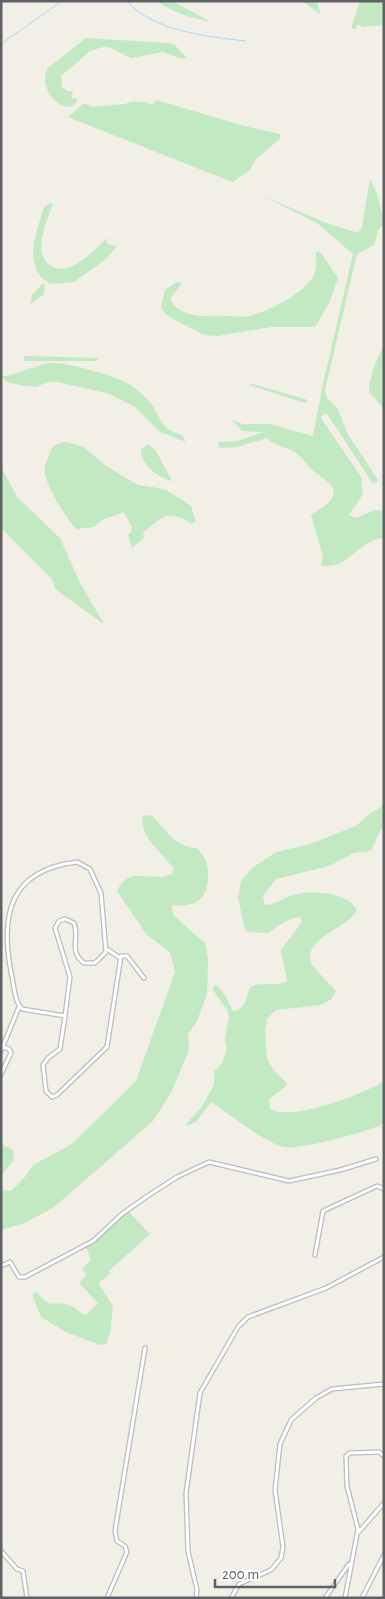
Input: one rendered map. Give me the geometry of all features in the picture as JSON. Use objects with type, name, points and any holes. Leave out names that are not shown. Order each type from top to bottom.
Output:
[{"type":"street","points":[[1,1074],[11,1054],[9,1049],[2,1049],[19,1006],[8,953],[8,919],[13,901],[28,879],[53,867],[80,862],[90,869],[101,893],[103,929],[107,949],[104,956],[97,962],[91,964],[84,962],[75,951],[76,929],[74,923],[64,919],[56,924],[55,930],[70,978],[60,1049],[47,1059],[42,1067],[46,1091],[52,1097],[57,1095],[106,1048],[120,958]]},
{"type":"street","points":[[3,919],[8,919]]},
{"type":"street","points":[[107,949],[120,958]]},
{"type":"street","points":[[120,958],[124,955],[127,956],[144,978]]},
{"type":"street","points":[[19,1006],[22,1009],[65,1016]]},
{"type":"street","points":[[1,1266],[10,1262],[19,1277],[24,1277],[93,1241],[122,1214],[146,1197],[177,1177],[210,1162],[288,1181],[340,1170],[376,1158]]},
{"type":"street","points":[[315,1254],[323,1211],[377,1186],[384,1189]]},
{"type":"street","points":[[196,1598],[188,1552],[186,1493],[201,1390],[238,1327],[245,1319],[260,1311],[326,1288],[384,1257]]},
{"type":"street","points":[[108,1597],[127,1552],[125,1546],[116,1541],[114,1531],[145,1348]]},
{"type":"street","points":[[231,1598],[238,1585],[271,1570],[281,1558],[283,1548],[276,1506],[276,1487],[281,1442],[291,1420],[316,1398],[332,1389],[384,1384]]},
{"type":"street","points":[[344,1598],[357,1534],[357,1524],[347,1486],[346,1456],[350,1453],[379,1452],[384,1456]]},
{"type":"street","points":[[357,1534],[384,1503]]},
{"type":"street","points":[[1,1551],[17,1569],[23,1571],[27,1598]]},
{"type":"street","points":[[362,1598],[384,1555]]},
{"type":"street","points":[[325,1598],[351,1561]]},
{"type":"green space","points":[[157,1],[172,1],[211,22],[170,9]]},
{"type":"green space","points":[[302,1],[317,1],[320,14]]},
{"type":"green space","points":[[360,1],[380,1],[384,5],[384,25],[363,27],[357,24],[356,29],[351,28]]},
{"type":"green space","points":[[86,38],[168,43],[175,45],[186,57],[182,59],[163,52],[131,58],[109,47],[90,51],[61,76],[62,87],[67,91],[73,91],[71,98],[76,98],[77,102],[71,107],[65,106],[50,94],[45,82],[45,75],[47,69]]},
{"type":"green space","points":[[156,100],[248,127],[280,134],[280,139],[256,159],[249,171],[232,182],[68,117],[84,103],[92,107],[135,102],[153,105]]},
{"type":"green space","points":[[370,179],[377,193],[384,223],[378,230],[374,245],[359,253],[356,258],[325,390],[327,398],[338,409],[347,433],[378,480],[376,483],[373,484],[328,415],[323,414],[321,418],[361,477],[363,494],[349,515],[356,518],[374,510],[384,511],[384,538],[371,541],[338,564],[321,566],[323,557],[311,515],[330,501],[333,490],[328,482],[311,469],[295,452],[277,445],[267,438],[237,447],[220,448],[218,442],[237,441],[264,432],[242,431],[232,420],[243,424],[270,424],[313,436],[322,388],[353,254],[317,223],[263,196],[326,223],[358,233],[362,227]]},
{"type":"green space","points":[[50,203],[53,204],[44,228],[41,246],[42,255],[46,262],[53,267],[62,269],[75,265],[107,238],[107,244],[117,246],[106,259],[74,282],[50,284],[41,277],[36,268],[34,259],[35,238],[44,207]]},
{"type":"green space","points":[[316,251],[321,253],[338,278],[329,303],[315,327],[271,327],[218,336],[204,335],[166,315],[161,307],[165,290],[177,282],[182,283],[170,299],[181,311],[188,314],[248,317],[258,314],[295,295],[309,282],[315,272]]},
{"type":"green space","points":[[43,283],[45,286],[44,294],[30,304],[32,295]]},
{"type":"green space","points":[[384,345],[384,409],[369,392],[369,386],[376,362]]},
{"type":"green space","points":[[23,357],[98,358],[96,361],[25,361]]},
{"type":"green space","points":[[49,363],[83,368],[124,381],[146,398],[163,424],[182,435],[186,442],[160,432],[135,407],[107,393],[57,382],[48,382],[36,387],[24,386],[7,382],[3,378],[3,376]]},
{"type":"green space","points":[[253,384],[308,401],[305,403],[249,385]]},
{"type":"green space","points":[[66,442],[84,447],[106,466],[138,485],[164,489],[181,499],[191,506],[196,522],[192,524],[184,519],[166,516],[143,533],[144,538],[132,548],[128,535],[131,533],[132,527],[124,512],[102,520],[94,527],[76,529],[55,499],[45,472],[45,464],[52,448],[55,445]]},
{"type":"green space","points":[[148,444],[156,451],[172,481],[156,474],[143,460],[141,449]]},
{"type":"green space","points":[[1,467],[18,498],[60,538],[80,583],[104,624],[56,590],[51,578],[1,528]]},
{"type":"green space","points":[[384,805],[384,828],[380,831],[371,851],[354,853],[329,866],[276,879],[263,896],[265,905],[297,894],[327,894],[346,899],[357,910],[346,922],[315,944],[311,952],[311,963],[335,990],[332,998],[320,1005],[276,1010],[267,1019],[265,1030],[267,1059],[275,1072],[287,1083],[285,1087],[269,1099],[270,1109],[280,1112],[294,1112],[327,1105],[361,1093],[384,1081],[384,1123],[334,1140],[304,1146],[283,1147],[258,1134],[211,1102],[196,1122],[187,1126],[186,1124],[201,1108],[214,1085],[214,1072],[222,1063],[227,1049],[225,1038],[229,1017],[227,1010],[213,990],[214,986],[216,984],[224,994],[233,1011],[243,1006],[250,987],[259,984],[278,984],[287,981],[281,950],[302,922],[300,917],[286,921],[268,933],[247,932],[244,927],[238,897],[241,881],[252,868],[276,852],[310,844],[356,826],[368,815]]},
{"type":"green space","points":[[143,815],[153,816],[177,842],[197,848],[207,865],[208,881],[202,897],[192,904],[171,906],[174,916],[205,943],[208,959],[207,994],[197,1021],[188,1034],[189,1050],[171,1093],[153,1121],[54,1207],[25,1223],[1,1230],[1,1190],[11,1191],[25,1177],[33,1165],[72,1144],[136,1081],[175,972],[170,952],[147,935],[117,891],[128,878],[135,876],[165,876],[172,874],[174,869],[148,837],[142,822]]},
{"type":"green space","points":[[1,1144],[13,1150],[14,1160],[1,1176]]},
{"type":"green space","points":[[128,1211],[150,1234],[109,1271],[110,1274],[98,1283],[113,1306],[110,1334],[106,1344],[100,1345],[66,1332],[41,1317],[32,1294],[37,1292],[49,1303],[69,1305],[86,1315],[98,1303],[79,1283],[87,1275],[82,1268],[91,1260],[86,1247],[103,1235]]},
{"type":"waterway","points":[[1,44],[62,1]]},
{"type":"waterway","points":[[127,1],[138,11],[166,26],[182,31],[246,41]]}]
